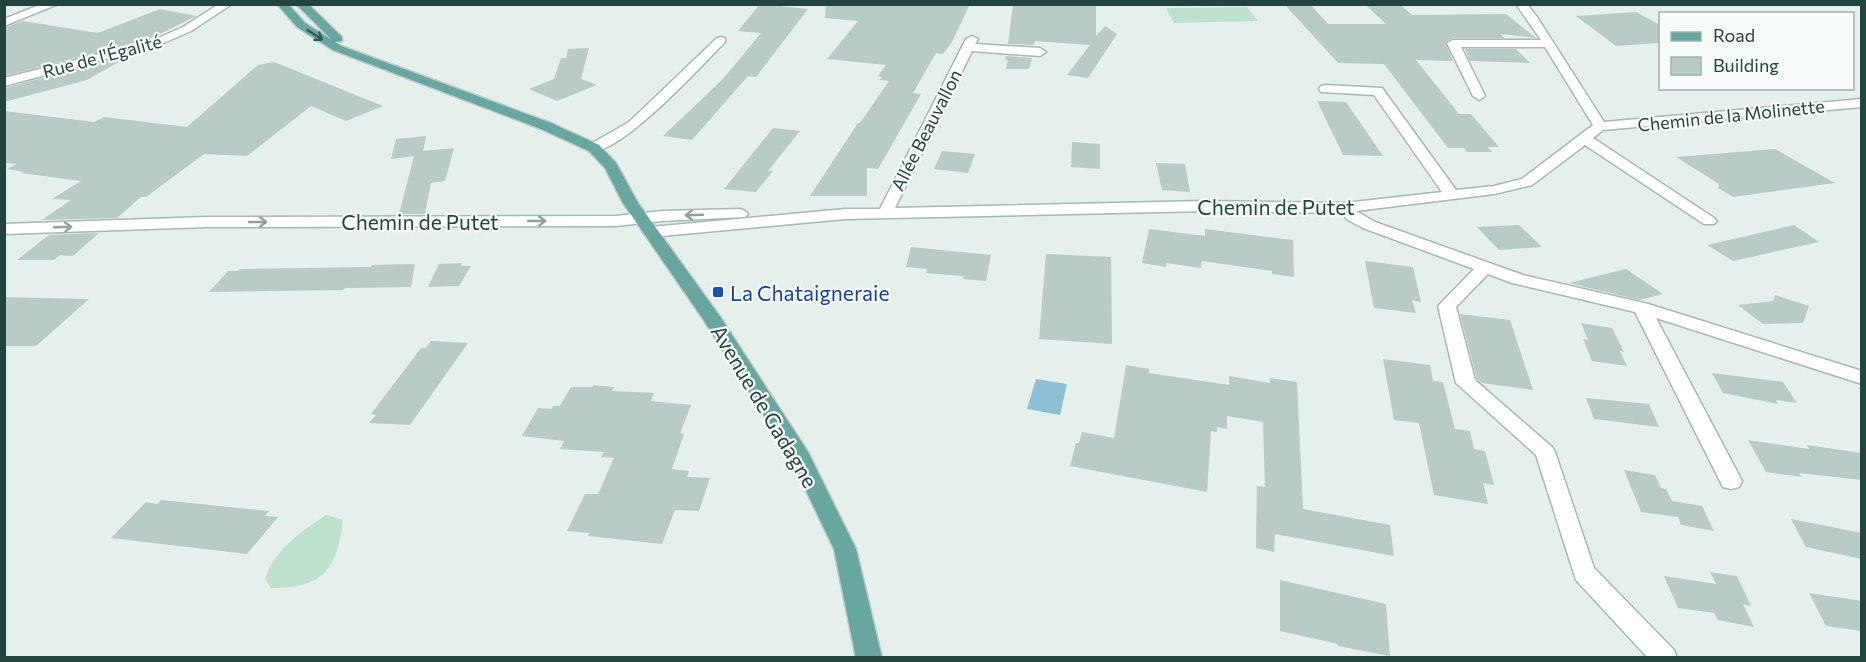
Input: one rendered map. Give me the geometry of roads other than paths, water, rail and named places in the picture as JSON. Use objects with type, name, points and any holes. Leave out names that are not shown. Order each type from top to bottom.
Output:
[{"type":"main road","name":"Avenue de Gadagne","points":[[282,4],[312,33],[337,48],[546,126],[594,148],[611,166],[624,192],[712,318],[798,452],[845,549],[869,657]]},
{"type":"main road","name":"Avenue de Gadagne","points":[[301,4],[356,54]]},
{"type":"street","points":[[4,23],[53,4]]},
{"type":"street","name":"Rue de l'Égalité","points":[[4,82],[155,43],[186,30],[227,4]]},
{"type":"street","points":[[1521,4],[1600,126]]},
{"type":"street","points":[[594,148],[634,125],[722,40]]},
{"type":"street","name":"Allée Beauvallon","points":[[885,213],[970,43],[1040,52]]},
{"type":"street","points":[[1479,96],[1453,43],[1549,44]]},
{"type":"street","points":[[1325,89],[1378,90],[1452,195]]},
{"type":"street","name":"Chemin de la Molinette","points":[[1600,126],[1859,104]]},
{"type":"street","name":"Chemin de Putet","points":[[4,230],[207,222],[616,221],[647,225],[885,213],[1204,206],[1345,208],[1494,190],[1527,182],[1600,126]]},
{"type":"street","points":[[1584,138],[1709,221]]},
{"type":"street","points":[[1345,208],[1356,219],[1518,279],[1642,308],[1862,378]]},
{"type":"street","points":[[1485,267],[1447,306],[1466,383],[1545,452],[1584,573],[1665,657]]},
{"type":"street","points":[[1642,308],[1731,481]]},
{"type":"water","points":[[1036,379],[1067,384],[1060,415],[1027,409]]},
{"type":"place","name":"La Chataigneraie","points":[[718,292]]}]
